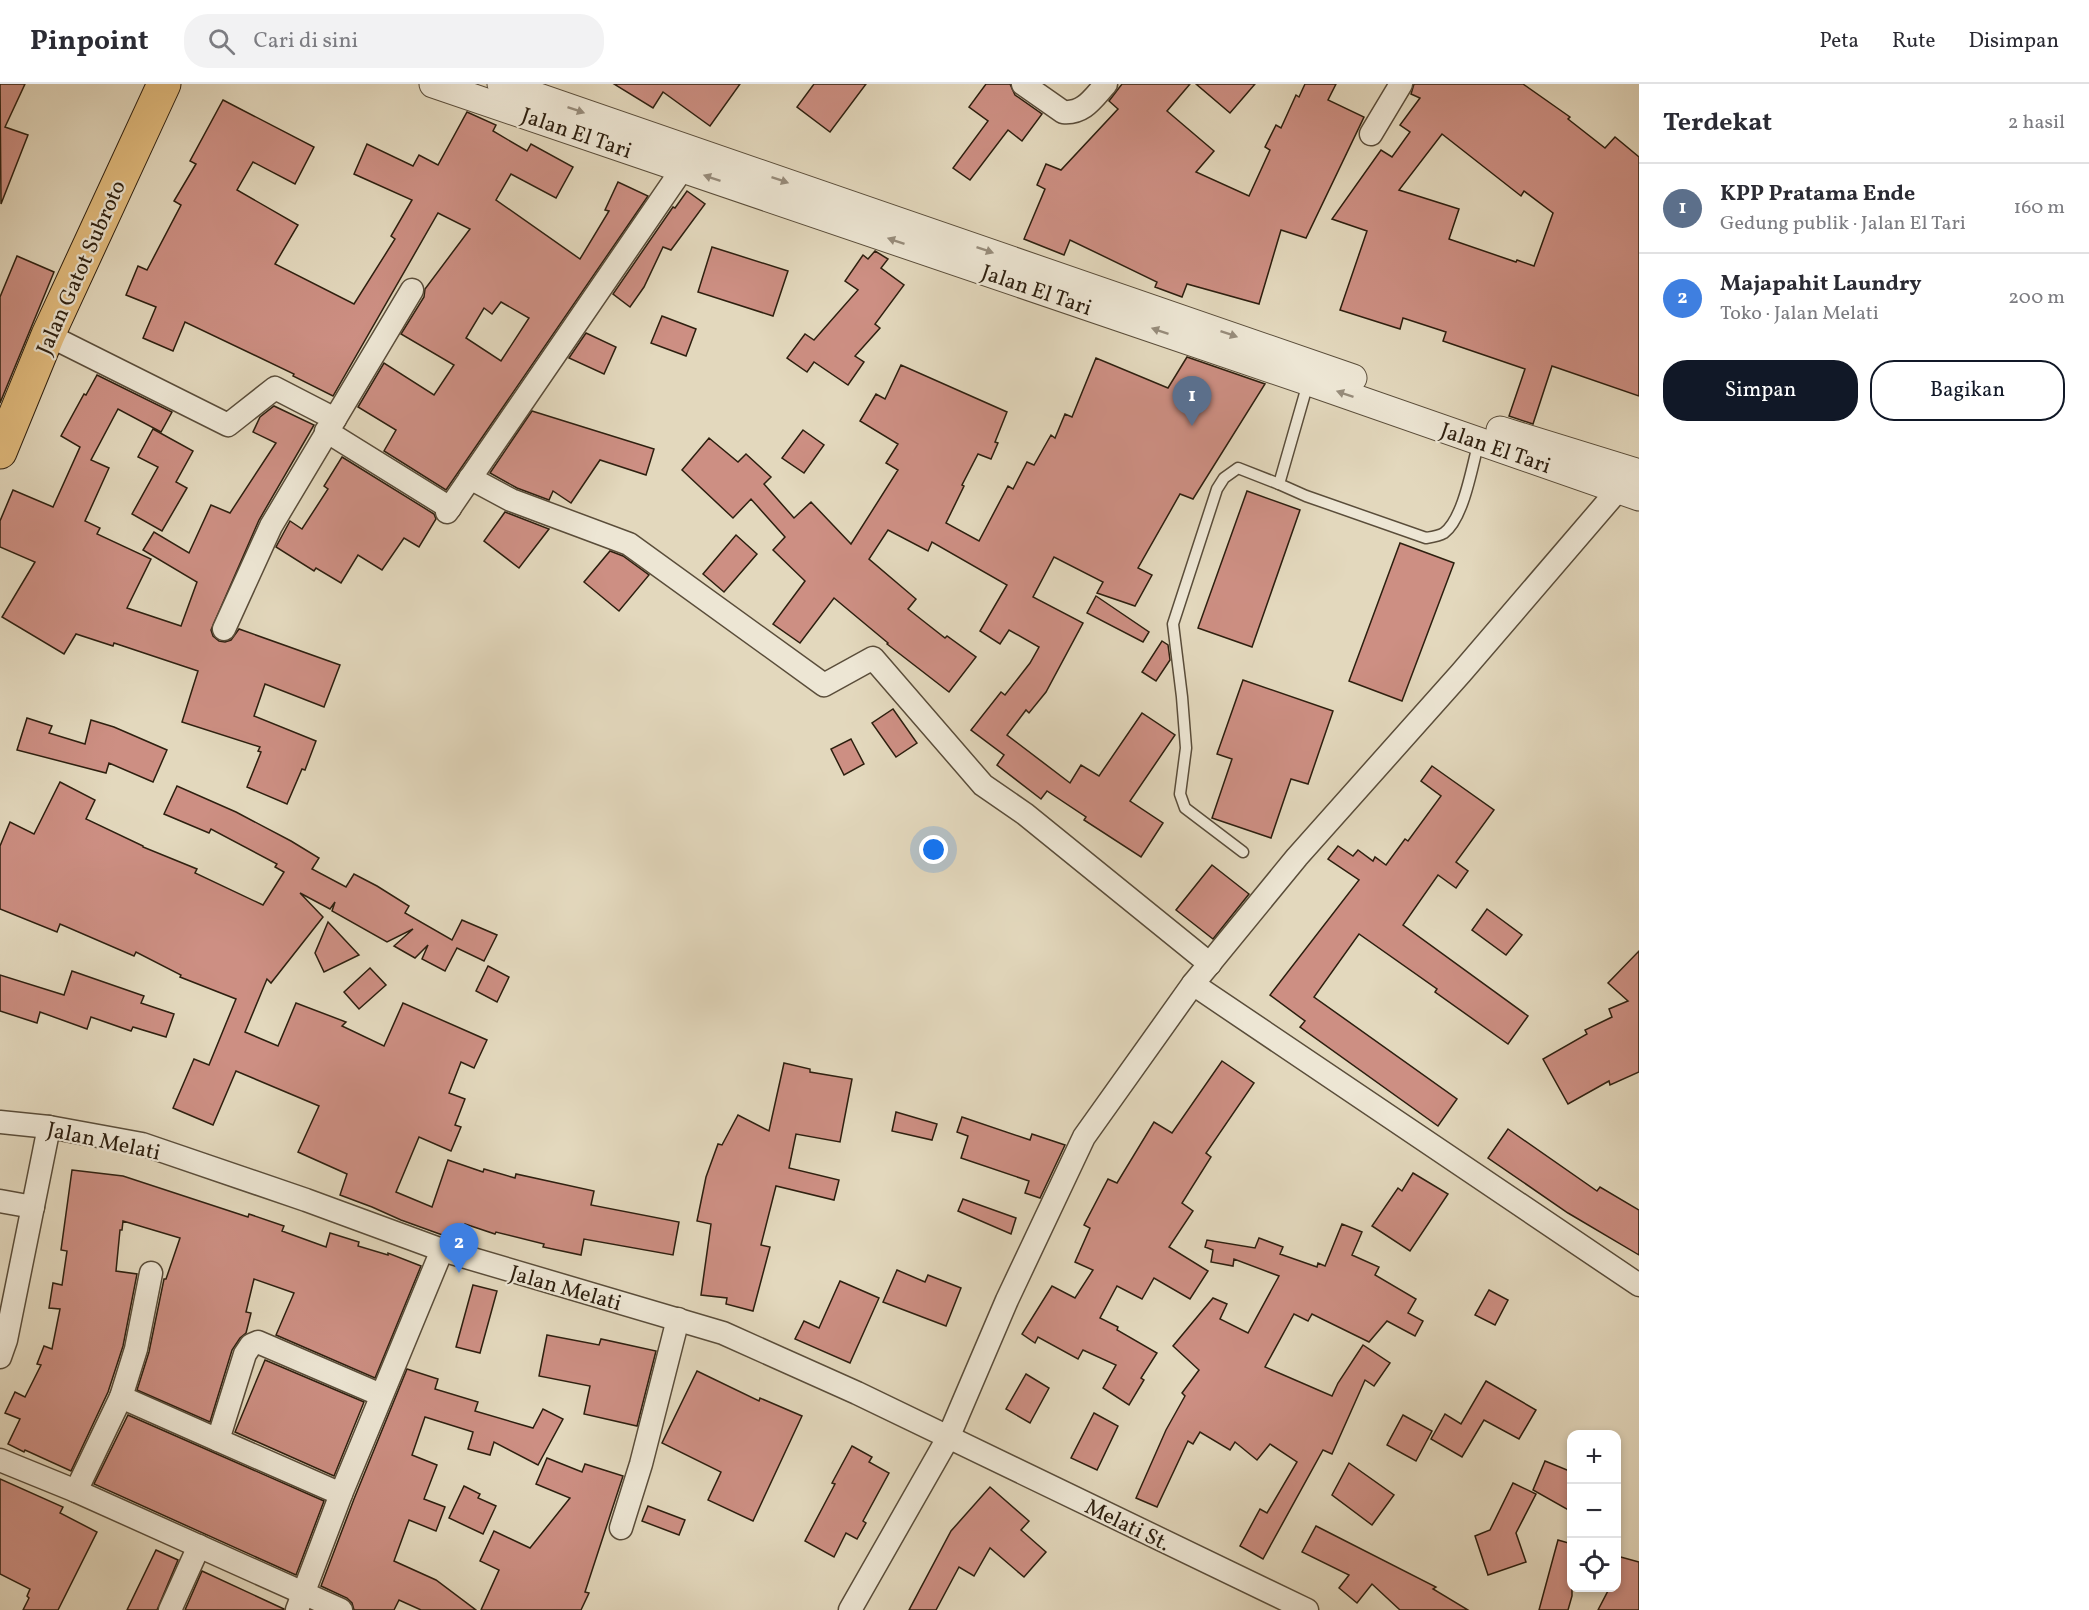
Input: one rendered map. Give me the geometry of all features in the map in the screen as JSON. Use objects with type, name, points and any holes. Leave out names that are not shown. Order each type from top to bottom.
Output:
[{"type":"highway","name":"Jalan Gatot Subroto","points":[[0,452],[48,335],[164,84]]},
{"type":"street","name":"Jalan El Tari","points":[[433,84],[683,168],[937,244],[1314,364],[1633,477]]},
{"type":"street","name":"Jalan El Tari","points":[[501,84],[1309,382],[1479,441],[1633,477]]},
{"type":"street","points":[[1023,84],[1064,112],[1072,113],[1085,107],[1106,84]]},
{"type":"street","points":[[1371,134],[1401,84]]},
{"type":"street","points":[[48,335],[228,425],[275,388],[448,510],[683,168]]},
{"type":"street","points":[[224,630],[271,526],[412,290]]},
{"type":"street","points":[[850,1610],[948,1438],[1007,1300],[1084,1137],[1193,984],[1297,857],[1633,477]]},
{"type":"street","points":[[470,478],[511,500],[629,544],[824,685],[873,658],[983,785],[1025,814],[1210,964]]},
{"type":"street","points":[[1193,984],[1639,1286]]},
{"type":"street","name":"Jalan Melati","points":[[0,1122],[49,1127],[142,1144],[306,1200],[442,1250],[723,1333],[948,1438]]},
{"type":"street","points":[[0,1357],[6,1340],[49,1127]]},
{"type":"street","points":[[0,1202],[33,1207]]},
{"type":"street","points":[[301,1602],[341,1494],[442,1250]]},
{"type":"street","points":[[76,1491],[121,1397],[136,1349],[151,1274]]},
{"type":"street","points":[[621,1528],[641,1464],[678,1319]]},
{"type":"street","points":[[218,1440],[246,1354],[251,1345],[258,1341],[381,1395]]},
{"type":"street","points":[[121,1397],[341,1494]]},
{"type":"street","name":"Melati St.","points":[[948,1438],[1307,1610]]},
{"type":"street","points":[[0,1460],[199,1546],[301,1602],[341,1610]]},
{"type":"street","points":[[170,1610],[199,1546]]},
{"type":"lane","points":[[1278,484],[1309,382]]},
{"type":"lane","points":[[1243,852],[1185,808],[1180,794],[1186,748],[1173,624],[1217,489],[1224,478],[1238,468],[1306,496],[1426,538],[1443,534],[1461,507],[1479,441]]},
{"type":"building","points":[[0,84],[25,84],[5,127],[28,135],[1,204]]},
{"type":"building","points":[[614,84],[740,84],[710,126],[663,92],[653,108]]},
{"type":"building","points":[[814,84],[866,84],[830,132],[797,107]]},
{"type":"building","points":[[986,84],[1010,84],[1015,95],[1042,114],[1022,141],[1008,130],[970,180],[953,168],[988,121],[969,107]]},
{"type":"building","points":[[1122,84],[1190,84],[1167,111],[1214,151],[1196,172],[1249,196],[1270,150],[1265,147],[1276,125],[1281,128],[1296,95],[1299,97],[1305,84],[1336,84],[1328,100],[1364,117],[1306,238],[1281,230],[1259,304],[1187,284],[1182,297],[1155,287],[1157,282],[1070,240],[1064,255],[1024,239],[1045,189],[1037,185],[1046,164],[1061,170],[1118,109],[1109,101]]},
{"type":"building","points":[[1196,84],[1255,84],[1230,113]]},
{"type":"building","points":[[1414,84],[1523,84],[1570,117],[1568,119],[1605,148],[1615,137],[1639,157],[1639,396],[1552,366],[1533,424],[1509,416],[1525,369],[1443,341],[1446,332],[1403,318],[1400,329],[1340,310],[1367,231],[1332,219],[1381,150],[1392,157],[1410,132],[1400,125],[1420,98],[1411,94]],"holes":[[[1442,134],[1521,196],[1524,191],[1553,213],[1534,266],[1449,239],[1459,209],[1399,190]]]},
{"type":"building","points":[[223,100],[314,147],[295,184],[253,162],[237,190],[298,225],[275,264],[354,304],[395,239],[391,236],[412,200],[354,174],[367,144],[413,166],[419,155],[438,165],[467,112],[496,125],[493,131],[527,151],[531,144],[573,167],[556,198],[511,174],[496,200],[580,259],[609,211],[605,210],[618,182],[648,196],[446,490],[384,451],[396,430],[358,407],[384,363],[434,395],[454,365],[401,334],[424,297],[425,289],[470,229],[438,213],[333,396],[293,376],[294,374],[185,322],[173,351],[143,338],[156,307],[126,295],[138,266],[147,270],[181,205],[174,201],[196,164],[190,161]],"holes":[[[501,302],[529,318],[501,361],[466,338],[484,308],[492,314]]]},
{"type":"building","points":[[687,191],[705,204],[671,250],[663,247],[644,287],[630,307],[613,294],[673,207],[675,208]]},
{"type":"building","points":[[712,247],[788,271],[773,316],[698,292]]},
{"type":"building","points":[[875,251],[888,259],[881,268],[904,285],[875,324],[880,328],[855,356],[864,362],[848,385],[814,362],[807,372],[787,358],[805,334],[814,340],[858,290],[845,281],[863,255],[868,259]]},
{"type":"building","points":[[17,256],[54,272],[0,403],[0,297]]},
{"type":"building","points":[[662,316],[696,329],[686,356],[651,343]]},
{"type":"building","points":[[586,333],[616,347],[604,374],[569,358]]},
{"type":"building","points":[[1187,357],[1265,384],[1193,499],[1180,494],[1138,568],[1152,575],[1135,606],[1097,593],[1103,582],[1054,557],[1033,597],[1083,623],[1046,692],[1029,713],[1026,710],[1007,735],[1070,783],[1081,765],[1099,776],[1142,713],[1175,735],[1130,801],[1163,823],[1141,857],[1084,820],[1086,817],[1047,791],[1041,799],[997,765],[1004,755],[971,730],[1001,692],[1005,695],[1030,663],[1039,647],[1009,630],[1000,644],[980,631],[1007,585],[932,542],[928,551],[888,530],[869,559],[916,599],[908,609],[945,638],[947,636],[976,657],[949,692],[887,644],[834,598],[800,643],[773,624],[805,581],[773,550],[785,537],[751,499],[733,518],[682,470],[709,438],[738,462],[746,454],[771,477],[764,484],[794,518],[811,502],[851,544],[898,470],[886,463],[898,444],[860,421],[876,394],[885,399],[901,365],[1007,412],[991,459],[978,454],[946,523],[979,541],[1008,486],[1013,489],[1027,462],[1034,465],[1051,435],[1055,438],[1065,414],[1072,417],[1096,358],[1168,388]]},
{"type":"building","points":[[97,375],[172,412],[161,432],[118,409],[91,460],[109,468],[85,521],[100,528],[97,534],[151,559],[127,608],[181,626],[197,582],[143,550],[154,532],[189,553],[211,505],[230,513],[276,443],[253,432],[260,417],[274,406],[314,425],[259,520],[211,630],[213,636],[219,641],[231,640],[239,629],[340,665],[324,707],[265,684],[254,716],[316,741],[305,770],[302,769],[287,804],[247,787],[261,752],[258,751],[260,747],[182,722],[198,671],[114,643],[113,646],[76,634],[64,654],[2,617],[35,562],[0,547],[0,521],[13,490],[53,507],[80,447],[61,436]]},
{"type":"building","points":[[532,411],[654,449],[646,475],[600,460],[571,503],[553,491],[549,500],[517,488],[490,473]]},
{"type":"building","points":[[153,429],[193,451],[176,482],[187,488],[162,531],[132,514],[158,467],[138,457]]},
{"type":"building","points":[[803,430],[824,445],[804,473],[782,458]]},
{"type":"building","points":[[342,457],[434,514],[436,519],[419,547],[404,538],[382,570],[358,555],[341,583],[316,568],[314,571],[276,547],[290,521],[302,529],[328,489],[324,486]]},
{"type":"building","points":[[1247,491],[1300,510],[1252,647],[1198,628]]},
{"type":"building","points":[[505,512],[549,529],[519,568],[484,541]]},
{"type":"building","points":[[736,535],[757,554],[724,592],[703,574]]},
{"type":"building","points":[[1400,543],[1454,563],[1402,701],[1349,681]]},
{"type":"building","points":[[610,551],[623,556],[649,575],[619,611],[584,582]]},
{"type":"building","points":[[1096,596],[1149,632],[1143,642],[1087,613]]},
{"type":"building","points":[[1162,641],[1168,645],[1170,660],[1156,681],[1142,672]]},
{"type":"building","points":[[1243,680],[1333,711],[1308,784],[1291,779],[1271,838],[1212,818],[1232,759],[1217,754]]},
{"type":"building","points":[[893,709],[917,743],[896,757],[872,723]]},
{"type":"building","points":[[27,718],[52,726],[49,733],[85,744],[91,720],[114,727],[167,750],[153,782],[109,763],[106,773],[17,750]]},
{"type":"building","points":[[851,739],[864,764],[844,775],[831,749]]},
{"type":"building","points":[[1432,766],[1494,810],[1456,862],[1468,871],[1456,888],[1438,875],[1403,925],[1528,1016],[1508,1044],[1435,992],[1437,989],[1359,934],[1314,997],[1457,1099],[1438,1126],[1300,1027],[1305,1021],[1270,995],[1359,880],[1328,859],[1338,846],[1353,856],[1358,850],[1373,861],[1375,857],[1386,865],[1405,839],[1408,841],[1441,796],[1421,781]]},
{"type":"building","points":[[60,782],[95,800],[86,819],[143,847],[197,869],[195,873],[263,905],[284,872],[275,867],[277,864],[211,829],[209,833],[164,814],[177,786],[236,812],[291,841],[319,858],[312,869],[346,887],[354,874],[377,886],[409,906],[405,913],[452,940],[462,920],[497,935],[484,961],[457,948],[445,971],[422,959],[428,945],[415,958],[394,946],[413,929],[387,942],[332,911],[335,902],[330,909],[300,893],[323,917],[271,983],[267,979],[245,1032],[278,1046],[296,1003],[346,1022],[342,1026],[384,1046],[403,1003],[487,1040],[474,1068],[461,1062],[449,1093],[465,1099],[455,1125],[461,1127],[451,1151],[419,1137],[396,1192],[432,1207],[448,1160],[483,1172],[484,1169],[515,1178],[516,1174],[594,1191],[591,1205],[679,1222],[673,1255],[584,1239],[581,1255],[543,1247],[544,1244],[496,1232],[495,1234],[465,1224],[459,1241],[340,1195],[347,1174],[298,1152],[319,1106],[236,1071],[213,1125],[173,1108],[194,1059],[209,1065],[236,999],[180,977],[181,975],[136,952],[134,956],[60,924],[57,932],[0,909],[0,846],[10,822],[34,834]]},
{"type":"building","points":[[1212,865],[1249,894],[1213,939],[1176,910]]},
{"type":"building","points":[[1487,909],[1522,935],[1506,955],[1472,930]]},
{"type":"building","points":[[328,922],[359,955],[324,972],[315,953]]},
{"type":"building","points":[[1639,951],[1639,1072],[1610,1085],[1609,1081],[1568,1104],[1543,1059],[1587,1034],[1585,1030],[1612,1017],[1609,1009],[1628,1001],[1608,983]]},
{"type":"building","points":[[488,966],[509,977],[497,1002],[476,991]]},
{"type":"building","points":[[370,968],[386,985],[359,1009],[344,992]]},
{"type":"building","points":[[72,971],[144,996],[141,1003],[174,1014],[166,1037],[133,1027],[131,1031],[91,1017],[87,1029],[40,1012],[37,1023],[0,1011],[0,975],[64,995]]},
{"type":"building","points":[[1222,1061],[1254,1083],[1206,1153],[1211,1157],[1182,1203],[1193,1211],[1169,1247],[1208,1271],[1190,1299],[1154,1278],[1142,1299],[1117,1286],[1100,1318],[1157,1353],[1141,1378],[1144,1380],[1129,1405],[1103,1388],[1116,1365],[1083,1350],[1078,1359],[1038,1337],[1035,1343],[1022,1334],[1052,1286],[1075,1298],[1093,1270],[1075,1262],[1090,1228],[1084,1225],[1108,1179],[1117,1183],[1154,1122],[1172,1133]]},
{"type":"building","points":[[784,1063],[810,1069],[810,1072],[852,1079],[840,1142],[796,1134],[789,1168],[839,1180],[834,1200],[776,1186],[761,1245],[770,1247],[753,1311],[726,1304],[727,1298],[701,1295],[711,1224],[697,1221],[706,1177],[718,1144],[722,1145],[738,1115],[769,1131]]},
{"type":"building","points":[[896,1112],[937,1124],[932,1140],[892,1131]]},
{"type":"building","points":[[962,1117],[1030,1140],[1032,1134],[1065,1145],[1040,1198],[1025,1193],[1029,1181],[961,1158],[968,1136],[957,1132]]},
{"type":"building","points":[[1508,1129],[1597,1191],[1600,1187],[1639,1210],[1639,1255],[1568,1213],[1488,1158]]},
{"type":"building","points":[[72,1170],[123,1176],[248,1217],[249,1214],[284,1226],[282,1231],[326,1247],[330,1233],[359,1242],[358,1246],[388,1255],[388,1253],[421,1266],[375,1378],[276,1335],[294,1293],[254,1279],[246,1312],[251,1313],[246,1333],[232,1350],[210,1422],[137,1390],[149,1352],[164,1279],[166,1279],[180,1238],[123,1221],[116,1271],[137,1274],[123,1346],[108,1392],[71,1471],[8,1444],[20,1419],[5,1413],[15,1392],[25,1397],[41,1365],[37,1364],[44,1346],[52,1349],[60,1309],[49,1308],[53,1283],[62,1285],[67,1251],[61,1250]]},
{"type":"building","points":[[1413,1173],[1448,1194],[1410,1251],[1372,1226],[1398,1188],[1402,1191]]},
{"type":"building","points":[[963,1199],[1016,1218],[1011,1234],[958,1211]]},
{"type":"building","points":[[1342,1224],[1362,1232],[1352,1255],[1379,1267],[1375,1275],[1416,1299],[1408,1313],[1423,1321],[1415,1336],[1387,1321],[1369,1342],[1312,1314],[1308,1321],[1294,1314],[1265,1367],[1332,1396],[1363,1345],[1390,1363],[1374,1386],[1365,1380],[1332,1454],[1323,1450],[1263,1559],[1240,1546],[1260,1509],[1267,1513],[1297,1462],[1270,1444],[1257,1460],[1235,1442],[1230,1450],[1200,1432],[1193,1444],[1188,1441],[1157,1507],[1136,1498],[1166,1430],[1185,1396],[1182,1393],[1199,1370],[1173,1346],[1213,1298],[1227,1304],[1220,1319],[1248,1333],[1279,1276],[1234,1259],[1233,1266],[1211,1262],[1213,1250],[1205,1247],[1207,1240],[1255,1248],[1259,1238],[1283,1247],[1280,1254],[1317,1267],[1318,1263],[1325,1266]]},
{"type":"building","points":[[897,1270],[925,1282],[928,1275],[961,1288],[946,1326],[883,1302]]},
{"type":"building","points":[[840,1281],[879,1298],[850,1363],[795,1339],[804,1321],[819,1328]]},
{"type":"building","points":[[473,1285],[497,1291],[480,1353],[456,1347]]},
{"type":"building","points":[[1489,1290],[1508,1300],[1495,1325],[1475,1315]]},
{"type":"building","points":[[547,1335],[599,1345],[601,1339],[656,1351],[637,1426],[584,1414],[590,1386],[539,1376]]},
{"type":"building","points":[[265,1360],[364,1402],[334,1476],[235,1432]]},
{"type":"building","points":[[407,1369],[438,1379],[435,1389],[478,1402],[475,1411],[533,1428],[543,1409],[563,1419],[538,1465],[494,1442],[490,1455],[468,1449],[473,1432],[425,1417],[412,1455],[437,1465],[424,1499],[445,1507],[436,1531],[409,1520],[394,1561],[436,1580],[476,1610],[421,1610],[399,1600],[394,1610],[354,1610],[347,1598],[321,1586]]},
{"type":"building","points":[[697,1371],[759,1401],[760,1398],[802,1416],[753,1521],[708,1500],[721,1472],[662,1443]]},
{"type":"building","points":[[1026,1374],[1049,1388],[1030,1423],[1006,1409]]},
{"type":"building","points":[[1486,1381],[1536,1410],[1519,1439],[1484,1420],[1462,1457],[1431,1439],[1445,1414],[1461,1424]]},
{"type":"building","points":[[1094,1413],[1118,1426],[1097,1470],[1071,1458]]},
{"type":"building","points":[[128,1415],[324,1501],[296,1575],[94,1484]]},
{"type":"building","points":[[1403,1415],[1432,1431],[1416,1461],[1387,1445]]},
{"type":"building","points":[[852,1446],[872,1457],[869,1462],[889,1473],[863,1521],[866,1523],[857,1539],[846,1533],[834,1557],[805,1541]]},
{"type":"building","points":[[547,1458],[582,1472],[585,1464],[623,1476],[585,1592],[589,1593],[581,1610],[481,1610],[499,1570],[480,1561],[494,1531],[530,1548],[570,1498],[536,1484]]},
{"type":"building","points":[[1545,1461],[1567,1470],[1567,1509],[1533,1490]]},
{"type":"building","points":[[1349,1463],[1394,1495],[1372,1525],[1332,1495]]},
{"type":"building","points":[[0,1479],[63,1507],[60,1513],[97,1532],[58,1610],[23,1610],[29,1598],[27,1596],[30,1589],[0,1574]]},
{"type":"building","points":[[1513,1483],[1536,1494],[1516,1533],[1526,1562],[1488,1575],[1475,1536],[1490,1530]]},
{"type":"building","points":[[464,1486],[480,1494],[478,1498],[496,1506],[483,1534],[449,1518]]},
{"type":"building","points":[[990,1487],[1029,1521],[1021,1530],[1046,1552],[1024,1577],[990,1548],[974,1576],[959,1567],[936,1610],[909,1610],[951,1531]]},
{"type":"building","points":[[648,1506],[685,1520],[679,1535],[642,1521]]},
{"type":"building","points":[[1316,1526],[1436,1587],[1433,1589],[1468,1610],[1400,1610],[1372,1584],[1357,1603],[1339,1588],[1349,1575],[1302,1552]]},
{"type":"building","points":[[1558,1540],[1567,1543],[1567,1592],[1572,1592],[1568,1610],[1539,1610]]},
{"type":"building","points":[[156,1550],[178,1560],[157,1610],[127,1610]]},
{"type":"building","points":[[1621,1557],[1639,1562],[1639,1610],[1598,1610],[1607,1592],[1621,1592]]},
{"type":"building","points":[[202,1571],[284,1609],[284,1610],[185,1610]]},
{"type":"place","name":"KPP Pratama Ende","points":[[1192,426]]},
{"type":"place","name":"Majapahit Laundry","points":[[459,1273]]}]
